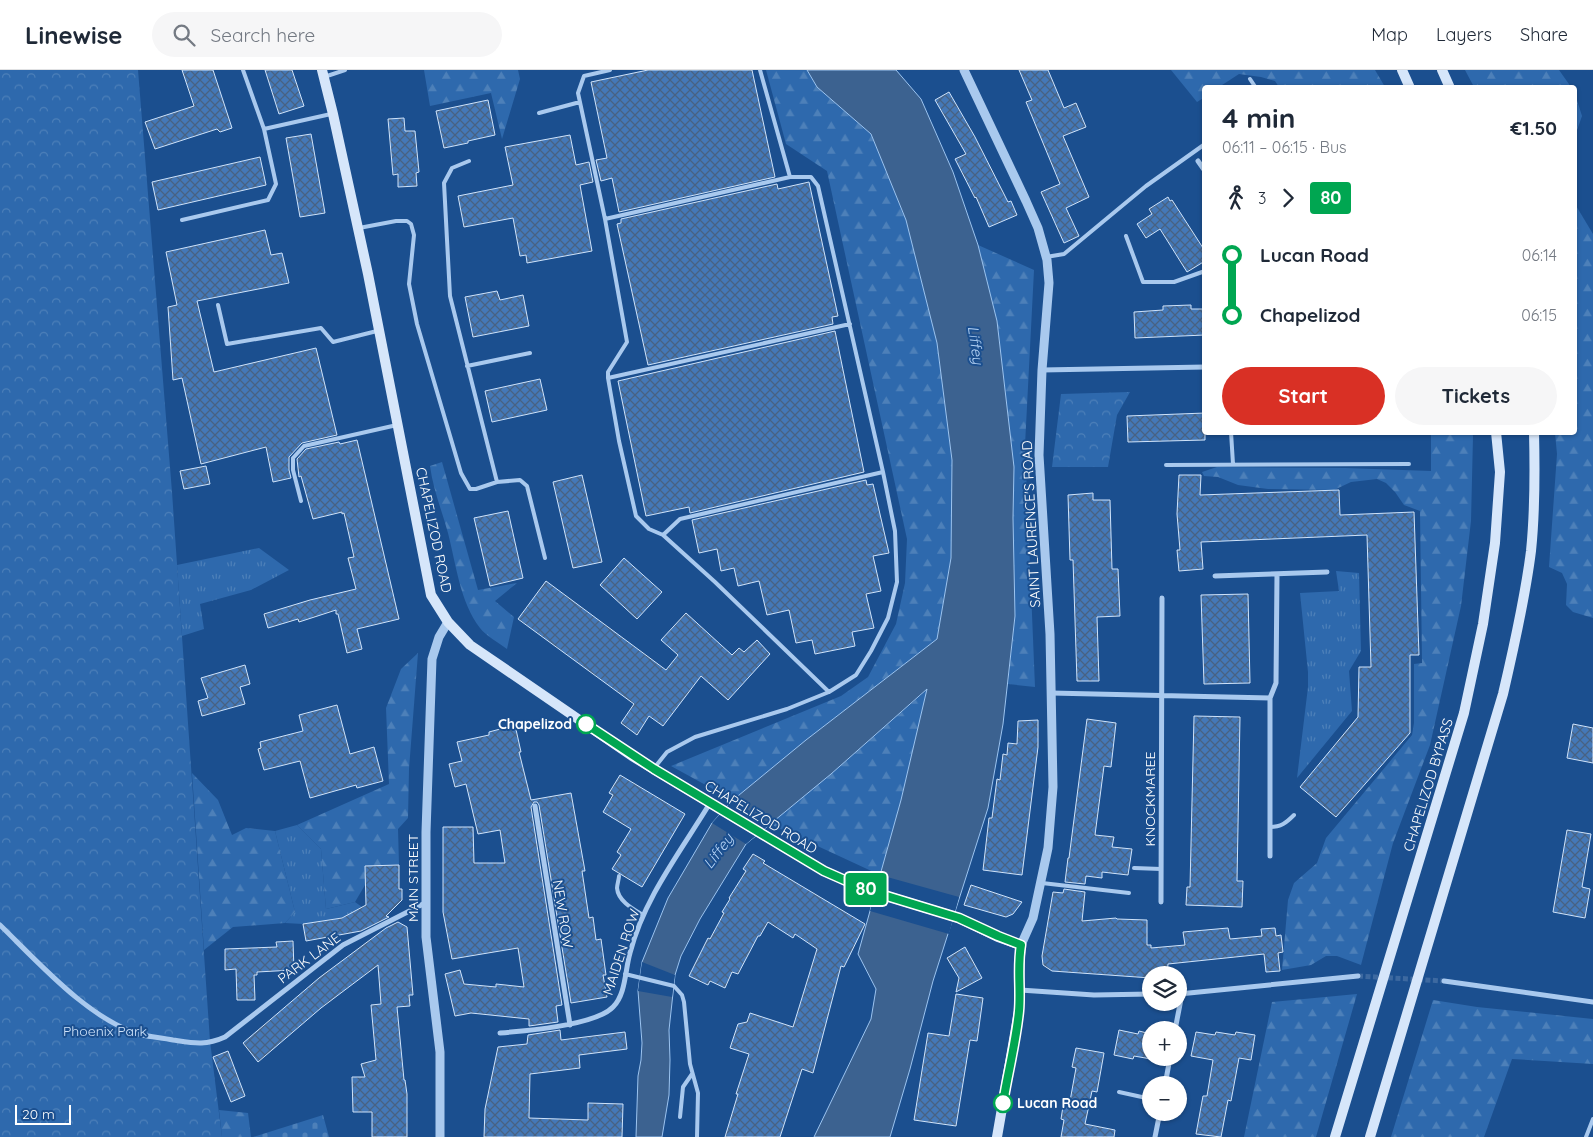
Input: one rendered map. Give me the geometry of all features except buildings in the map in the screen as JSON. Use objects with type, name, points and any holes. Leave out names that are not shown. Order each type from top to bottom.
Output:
[{"type":"main road","points":[[1402,70],[1409,85]]},
{"type":"main road","points":[[1442,70],[1449,85]]},
{"type":"main road","name":"CHAPELIZOD ROAD","points":[[323,73],[359,228],[431,595],[448,622],[470,645],[654,769],[824,871],[867,890],[959,918],[1021,945]]},
{"type":"main road","name":"CHAPELIZOD BYPASS","points":[[1335,1137],[1464,713],[1483,624],[1495,543],[1500,472],[1496,435]]},
{"type":"main road","points":[[1370,1137],[1503,694],[1518,626],[1531,551],[1535,491],[1534,435]]},
{"type":"main road","name":"SAINT LAURENCE'S ROAD","points":[[1020,990],[1018,962],[1021,945]]},
{"type":"main road","points":[[997,1137],[1019,1011],[1020,990]]},
{"type":"street","name":"SAINT LAURENCE'S ROAD","points":[[964,70],[1038,228],[1046,257],[1049,283],[1042,370],[1039,455],[1050,634],[1053,787],[1048,848],[1033,918],[1021,945]]},
{"type":"street","points":[[1198,161],[1202,167]]},
{"type":"street","points":[[1042,370],[1202,367]]},
{"type":"street","points":[[1216,576],[1327,572]]},
{"type":"street","points":[[1270,856],[1270,698],[1276,683],[1277,574]]},
{"type":"street","name":"KNOCKMAREE","points":[[1161,902],[1162,598]]},
{"type":"street","name":"MAIN STREET","points":[[440,1137],[440,1052],[426,937],[426,832],[432,659],[439,637],[448,622]]},
{"type":"street","points":[[1050,693],[1270,698]]},
{"type":"street","name":"NEW ROW","points":[[534,806],[570,1024]]},
{"type":"street","name":"MAIDEN ROW","points":[[500,1033],[524,1032],[570,1024],[592,1018],[612,1008],[620,999],[638,926],[653,895],[715,806]]},
{"type":"street","name":"PARK LANE","points":[[0,925],[70,992],[101,1015],[142,1035],[201,1045],[225,1037],[343,945],[427,902]]},
{"type":"street","points":[[1187,993],[1358,976]]},
{"type":"street","points":[[1444,981],[1593,1002]]},
{"type":"street","points":[[1020,990],[1094,995],[1142,994]]},
{"type":"street","points":[[1155,1137],[1158,1121]]},
{"type":"lane","points":[[182,220],[268,200],[276,184],[264,129],[243,70]]},
{"type":"lane","points":[[323,73],[345,70]]},
{"type":"lane","points":[[610,70],[584,76],[578,93],[605,219],[628,342],[608,372],[608,378],[619,440],[636,516],[649,529],[663,535],[716,582],[829,692]]},
{"type":"lane","points":[[760,70],[790,177]]},
{"type":"lane","points":[[1250,79],[1254,85]]},
{"type":"lane","points":[[539,113],[580,102]]},
{"type":"lane","points":[[264,129],[334,114]]},
{"type":"lane","points":[[1046,257],[1064,254],[1146,186],[1202,146]]},
{"type":"lane","points":[[469,161],[452,168],[444,183],[450,296],[497,482]]},
{"type":"lane","points":[[605,219],[790,177],[811,177],[818,186],[895,531],[897,582],[888,618],[856,675],[829,692],[788,709],[695,738],[667,752],[654,769]]},
{"type":"lane","points":[[359,228],[396,221],[407,221],[411,224],[414,235],[409,284],[417,324],[461,473],[470,488],[476,489],[497,482],[520,480],[527,486],[545,558]]},
{"type":"lane","points":[[1126,236],[1143,282],[1174,282],[1202,272]]},
{"type":"lane","points":[[218,305],[227,344],[321,328],[333,342],[379,330]]},
{"type":"lane","points":[[608,378],[850,324]]},
{"type":"lane","points":[[467,366],[530,353]]},
{"type":"lane","points":[[301,501],[293,470],[293,458],[304,446],[398,424]]},
{"type":"lane","points":[[1231,435],[1233,464]]},
{"type":"lane","points":[[1166,465],[1409,464]]},
{"type":"lane","points":[[663,535],[680,519],[883,472]]},
{"type":"lane","points":[[1270,827],[1278,827],[1286,823],[1294,815]]},
{"type":"lane","points":[[1134,868],[1161,870]]},
{"type":"lane","points":[[619,876],[617,888],[621,898],[630,908],[643,915]]},
{"type":"lane","points":[[1040,883],[1129,893]]},
{"type":"lane","points":[[625,974],[674,986],[682,995],[692,1074],[698,1093],[697,1137]]},
{"type":"lane","points":[[680,1117],[683,1087],[692,1074]]},
{"type":"lane","points":[[1119,1092],[1142,1097]]},
{"type":"lane","points":[[1586,1137],[1593,1119]]},
{"type":"green space","name":"Phoenix Park","points":[[0,70],[138,70],[172,492],[210,1041],[222,1137],[0,1137]]},
{"type":"green space","points":[[424,70],[518,70],[520,79],[502,139],[491,93],[430,106]]},
{"type":"green space","points":[[766,70],[807,70],[817,87],[871,134],[906,220],[937,343],[952,459],[951,558],[937,639],[806,740],[733,800],[671,766],[841,696],[868,677],[896,624],[905,583],[907,539],[827,171],[786,144]]},
{"type":"green space","points":[[1171,70],[1375,70],[1384,85],[1278,85],[1275,81],[1261,77],[1239,74],[1222,85],[1202,85],[1202,99],[1197,102]]},
{"type":"green space","points":[[1465,70],[1559,70],[1570,85],[1473,85]]},
{"type":"green space","points":[[1577,100],[1582,116],[1577,130]]},
{"type":"green space","points":[[1577,207],[1593,234],[1593,618],[1573,612],[1566,605],[1567,584],[1562,573],[1549,567],[1557,454],[1555,435],[1577,435]]},
{"type":"green space","points":[[978,245],[1034,270],[1025,445],[1035,687],[1008,684],[1015,616],[1014,467],[997,321]]},
{"type":"green space","points":[[1130,392],[1117,415],[1108,467],[1052,467],[1061,394]]},
{"type":"green space","points":[[1431,435],[1473,435],[1471,521],[1461,606],[1430,745],[1393,843],[1361,965],[1337,956],[1326,956],[1311,965],[1282,970],[1288,900],[1294,883],[1317,863],[1326,838],[1412,735],[1414,723],[1414,664],[1422,663],[1420,511],[1404,505],[1386,483],[1377,479],[1351,482],[1334,490],[1268,489],[1238,485],[1218,477],[1204,476],[1202,472],[1217,467],[1431,471]]},
{"type":"green space","points":[[442,462],[478,590],[517,583],[495,601],[514,617],[507,649],[489,637],[480,628],[473,618],[463,595],[430,466]]},
{"type":"green space","points":[[259,548],[289,570],[251,590],[200,604],[204,629],[182,636],[177,565]]},
{"type":"green space","points":[[1336,571],[1359,573],[1361,651],[1349,671],[1352,711],[1297,778],[1308,687],[1300,593],[1339,591]]},
{"type":"green space","points":[[418,653],[409,769],[408,818],[398,829],[399,865],[365,866],[365,885],[355,902],[326,909],[321,849],[297,825],[389,784],[386,708],[401,669]]},
{"type":"green space","points":[[928,689],[901,800],[880,875],[770,824],[831,774]]},
{"type":"green space","points":[[192,773],[218,800],[232,835],[246,828],[275,831],[295,912],[285,923],[233,927],[204,950]]},
{"type":"green space","points":[[297,825],[321,849],[326,909],[355,902],[362,907],[342,918],[303,924],[285,923],[295,912],[275,831]]},
{"type":"green space","points":[[1357,994],[1316,1137],[1244,1137],[1272,1002]]},
{"type":"green space","points":[[1433,1000],[1477,1007],[1593,1019],[1593,1064],[1512,1059],[1484,1137],[1391,1137]]},
{"type":"green space","points":[[219,1110],[248,1113],[251,1137],[222,1137]]},
{"type":"green space","points":[[323,1115],[329,1137],[253,1137]]},
{"type":"water","name":"Liffey","points":[[807,70],[896,70],[921,99],[953,172],[978,245],[997,321],[1014,467],[1015,616],[1003,724],[988,808],[933,981],[890,1137],[814,1137],[871,1019],[876,989],[858,954],[901,800],[927,689],[831,774],[746,844],[700,919],[681,956],[675,975],[669,1030],[669,1095],[662,1137],[636,1137],[638,1076],[642,1043],[638,991],[642,962],[668,898],[712,823],[733,800],[806,740],[937,639],[951,558],[952,460],[937,343],[906,220],[871,134],[817,87]]},
{"type":"pier","points":[[733,800],[770,824],[746,844],[712,823]]},
{"type":"pier","points":[[880,875],[959,897],[949,934],[870,911]]},
{"type":"pier","points":[[642,962],[675,975],[672,997],[638,991]]},
{"type":"tunnel","points":[[1358,976],[1444,981]]},
{"type":"bus line","name":"80","points":[[586,724],[632,756],[824,871],[867,890],[959,918],[1021,945],[1018,962],[1019,1011],[1003,1103]]},
{"type":"place","name":"Chapelizod","points":[[586,724]]},
{"type":"place","name":"Lucan Road","points":[[1003,1103]]}]
